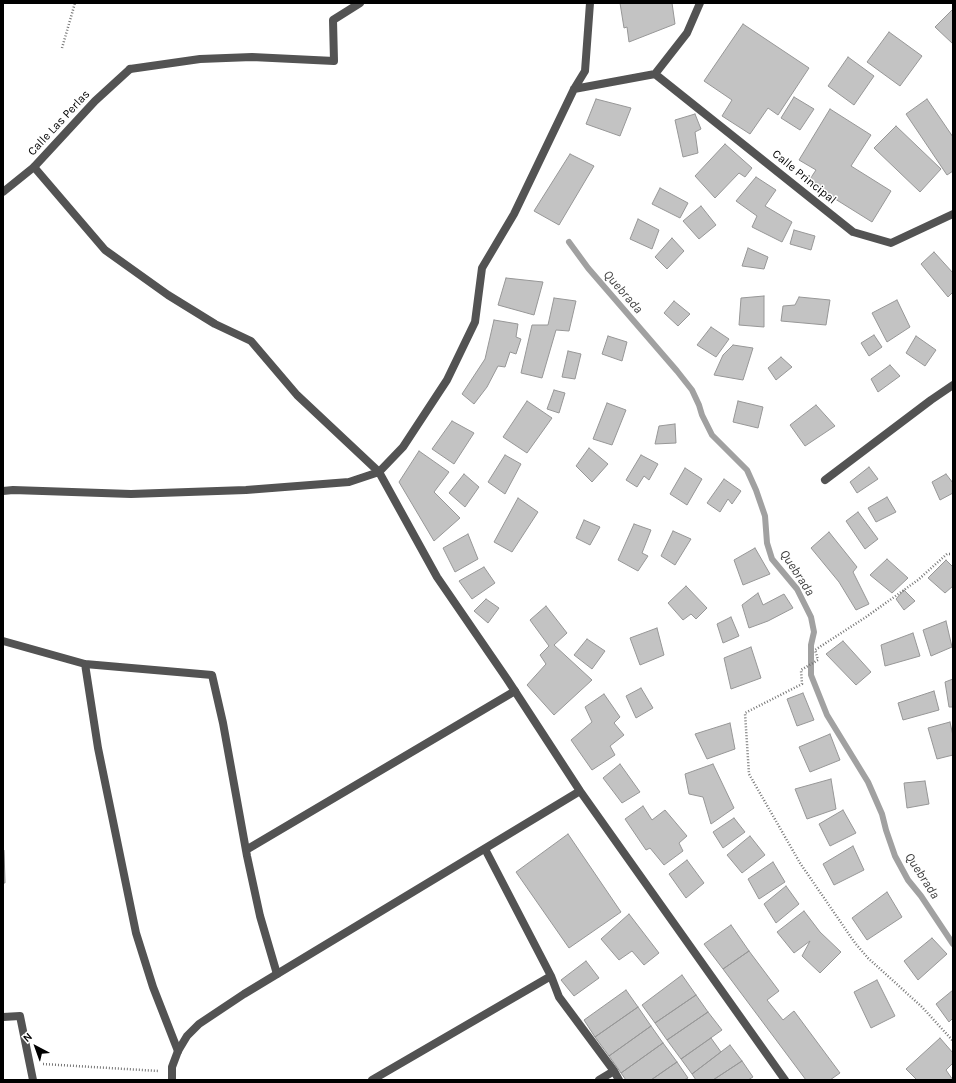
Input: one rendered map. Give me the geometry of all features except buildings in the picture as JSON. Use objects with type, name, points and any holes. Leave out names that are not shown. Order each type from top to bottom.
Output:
[{"type":"street","name":"Calle Las Perlas","points":[[3,192],[34,167],[95,101],[130,69],[200,59],[252,57],[334,61],[333,20],[360,3]]},
{"type":"street","points":[[3,491],[13,490],[132,494],[238,490],[349,482],[379,472],[403,447],[447,380],[474,322],[482,268],[514,214],[574,89],[585,71],[590,3]]},
{"type":"street","points":[[574,89],[655,74],[687,33],[700,3]]},
{"type":"street","name":"Calle Principal","points":[[655,74],[853,232],[891,243],[953,214]]},
{"type":"street","points":[[34,167],[105,250],[168,296],[215,324],[251,341],[297,395],[379,472],[437,577],[516,691],[580,791],[785,1080]]},
{"type":"street","points":[[825,480],[930,400],[953,385]]},
{"type":"street","points":[[3,641],[85,664],[212,675],[223,723],[246,850],[260,916],[277,974]]},
{"type":"street","points":[[85,664],[98,748],[136,933],[153,987],[178,1051]]},
{"type":"street","points":[[246,850],[516,691]]},
{"type":"street","points":[[172,1076],[172,1066],[178,1051],[187,1036],[199,1024],[277,974],[580,791]]},
{"type":"street","points":[[485,849],[551,976],[559,997],[614,1071],[619,1080]]},
{"type":"street","points":[[372,1080],[551,976]]},
{"type":"street","points":[[3,1017],[20,1016],[33,1080]]},
{"type":"street","points":[[599,1080],[614,1071]]},
{"type":"path","points":[[62,48],[75,3]]},
{"type":"path","points":[[953,554],[947,554],[911,584],[866,617],[815,650],[818,660],[801,670],[802,684],[745,713],[749,774],[800,863],[855,943],[868,958],[925,1010],[953,1041]]},
{"type":"path","points":[[30,1064],[172,1076]]},
{"type":"waterway","name":"Quebrada","points":[[569,242],[588,268],[692,390],[712,435],[747,470],[765,516],[767,543],[772,559],[797,589],[811,617],[814,632],[811,645],[811,675],[827,715],[868,782],[882,814],[895,856],[908,880],[921,896],[953,944]]}]
